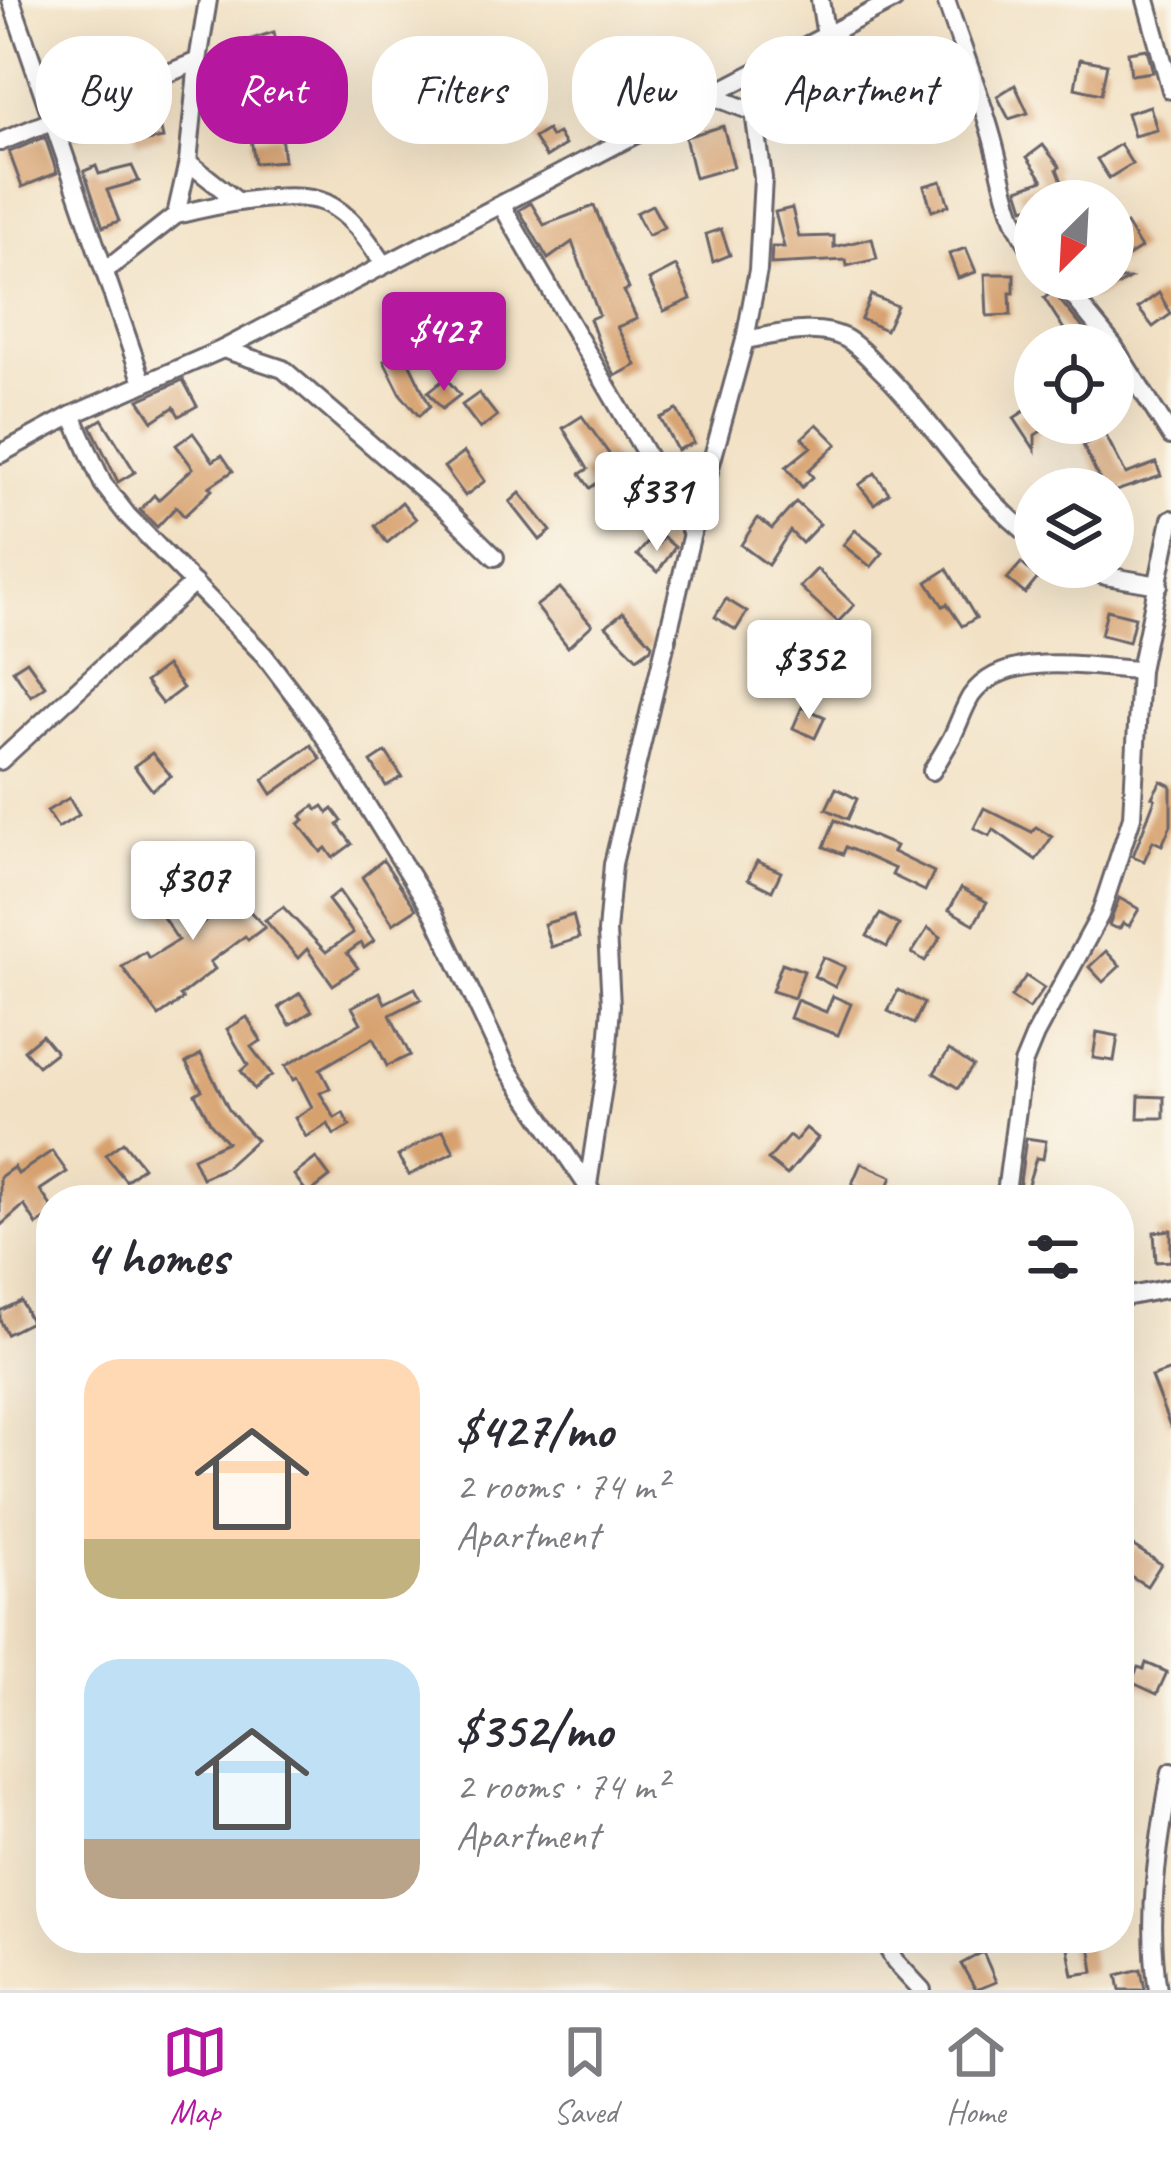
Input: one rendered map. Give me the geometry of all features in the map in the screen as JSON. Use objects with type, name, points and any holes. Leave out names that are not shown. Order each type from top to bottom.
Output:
[{"type":"street","points":[[11,0],[36,74]]},
{"type":"street","points":[[202,36],[208,0]]},
{"type":"street","points":[[820,0],[826,36],[894,0]]},
{"type":"street","points":[[946,0],[1014,219]]},
{"type":"street","points":[[1146,0],[1171,90]]},
{"type":"street","points":[[176,214],[188,162],[196,81]]},
{"type":"street","points":[[0,142],[36,127]]},
{"type":"street","points":[[60,144],[143,383]]},
{"type":"street","points":[[0,454],[72,415],[223,349],[620,144]]},
{"type":"street","points":[[593,1185],[609,1042],[608,932],[614,864],[692,533],[746,340],[763,203],[759,144]]},
{"type":"street","points":[[188,162],[236,200]]},
{"type":"street","points":[[106,270],[176,214],[236,200],[306,198],[325,202],[346,217],[385,264]]},
{"type":"street","points":[[502,206],[692,533]]},
{"type":"street","points":[[1076,300],[1113,345],[1171,436]]},
{"type":"street","points":[[746,340],[808,330],[844,338],[903,392],[1014,520]]},
{"type":"street","points":[[223,349],[283,369],[495,557]]},
{"type":"street","points":[[72,415],[103,484],[127,515],[264,655],[317,724],[434,914],[506,1066],[587,1185]]},
{"type":"street","points":[[1007,1185],[1023,1064],[1100,915],[1132,817],[1140,670],[1171,519]]},
{"type":"street","points":[[1134,581],[1159,586]]},
{"type":"street","points":[[0,761],[194,584]]},
{"type":"street","points":[[932,771],[972,695],[1013,666],[1140,670]]},
{"type":"street","points":[[1134,1295],[1171,1288]]},
{"type":"street","points":[[1158,1990],[1155,1869],[1171,1772]]},
{"type":"street","points":[[890,1953],[922,1990]]},
{"type":"building","points":[[1147,49],[1153,72],[1131,75],[1128,52]]},
{"type":"building","points":[[1080,59],[1107,64],[1101,94],[1075,88]]},
{"type":"building","points":[[1015,85],[1028,113],[1009,119],[997,96]]},
{"type":"building","points":[[1150,106],[1157,130],[1134,136],[1127,113]]},
{"type":"building","points":[[723,126],[734,167],[695,178],[687,144],[717,144],[717,128]]},
{"type":"building","points":[[548,132],[551,137],[558,133],[565,145],[546,157],[538,144],[548,144]]},
{"type":"building","points":[[36,141],[47,144],[57,173],[22,187],[9,152]]},
{"type":"building","points":[[252,144],[282,144],[284,161],[255,163]]},
{"type":"building","points":[[1120,144],[1132,164],[1109,178],[1097,159]]},
{"type":"building","points":[[1043,145],[1060,167],[1061,180],[1043,180],[1027,157]]},
{"type":"building","points":[[96,166],[99,174],[132,166],[139,181],[107,190],[119,221],[103,227],[84,171]]},
{"type":"building","points":[[941,181],[949,205],[932,211],[924,186]]},
{"type":"building","points":[[531,203],[544,225],[594,206],[637,319],[617,327],[636,365],[615,376],[590,319],[599,315],[572,242],[548,259],[519,210]]},
{"type":"building","points":[[652,205],[664,227],[648,236],[636,213]]},
{"type":"building","points":[[792,208],[799,237],[834,236],[834,247],[872,238],[877,259],[847,266],[846,260],[771,264],[772,247],[784,247],[775,212]]},
{"type":"building","points":[[721,229],[730,255],[713,262],[706,234]]},
{"type":"building","points":[[966,248],[976,272],[958,278],[949,254]]},
{"type":"building","points":[[676,266],[691,299],[664,311],[649,280]]},
{"type":"building","points":[[985,274],[1014,274],[1011,315],[987,316]]},
{"type":"building","points":[[1159,293],[1171,314],[1153,327],[1138,308]]},
{"type":"building","points":[[871,295],[897,306],[886,330],[861,319]]},
{"type":"building","points":[[1045,300],[1060,300],[1080,324],[1061,324]]},
{"type":"building","points":[[404,352],[430,406],[419,416],[401,395],[384,361]]},
{"type":"building","points":[[446,378],[460,395],[442,409],[428,392]]},
{"type":"building","points":[[183,380],[197,406],[179,416],[174,407],[153,421],[139,400]]},
{"type":"building","points":[[479,393],[497,416],[480,429],[462,405]]},
{"type":"building","points":[[677,410],[694,443],[677,450],[660,418]]},
{"type":"building","points":[[582,416],[619,468],[590,488],[580,474],[588,469],[563,428]]},
{"type":"building","points":[[102,419],[135,472],[118,482],[91,426]]},
{"type":"building","points":[[817,424],[837,444],[808,471],[813,477],[802,487],[786,467],[811,447],[802,438]]},
{"type":"building","points":[[193,433],[213,461],[222,455],[233,471],[209,487],[212,490],[184,516],[176,507],[157,527],[140,510],[193,468],[176,445]]},
{"type":"building","points":[[1110,444],[1123,468],[1094,468],[1083,445]]},
{"type":"building","points":[[464,452],[485,481],[465,496],[444,467]]},
{"type":"building","points":[[1156,463],[1161,476],[1134,485],[1134,471]]},
{"type":"building","points":[[875,473],[889,493],[874,504],[859,485]]},
{"type":"building","points":[[520,493],[551,531],[540,540],[510,502]]},
{"type":"building","points":[[402,502],[416,519],[387,543],[375,526]]},
{"type":"building","points":[[796,502],[820,524],[802,543],[790,531],[768,565],[741,545],[758,518],[772,529]]},
{"type":"building","points":[[855,530],[883,553],[871,567],[843,545]]},
{"type":"building","points":[[663,537],[675,547],[658,572],[637,555],[649,541],[656,547]]},
{"type":"building","points":[[817,569],[854,605],[838,622],[800,587]]},
{"type":"building","points":[[947,569],[976,618],[962,626],[927,582]]},
{"type":"building","points":[[560,588],[592,625],[568,647],[536,606]]},
{"type":"building","points":[[726,599],[747,612],[736,630],[715,617]]},
{"type":"building","points":[[1107,610],[1135,617],[1129,642],[1101,635]]},
{"type":"building","points":[[623,612],[652,644],[637,658],[606,626]]},
{"type":"building","points":[[27,661],[45,686],[31,696],[13,670]]},
{"type":"building","points":[[166,666],[183,688],[162,704],[145,682]]},
{"type":"building","points":[[802,707],[825,717],[815,738],[793,728]]},
{"type":"building","points":[[311,745],[321,759],[272,794],[263,780]]},
{"type":"building","points":[[386,752],[402,777],[386,786],[371,762]]},
{"type":"building","points":[[152,753],[171,776],[152,790],[134,766]]},
{"type":"building","points":[[1161,781],[1171,786],[1171,825],[1162,845],[1153,841],[1144,861],[1133,856]]},
{"type":"building","points":[[836,788],[857,799],[848,819],[826,809]]},
{"type":"building","points":[[69,798],[79,815],[58,828],[47,811]]},
{"type":"building","points":[[314,806],[317,810],[323,806],[328,813],[333,809],[352,844],[333,858],[326,848],[321,852],[299,824]]},
{"type":"building","points":[[984,808],[1052,837],[1036,860],[993,829],[990,836],[974,828]]},
{"type":"building","points":[[835,820],[896,846],[893,852],[934,872],[925,891],[892,875],[895,869],[846,847],[843,854],[824,847]]},
{"type":"building","points":[[206,859],[265,927],[210,962],[215,969],[159,1016],[122,967],[145,952],[149,958],[178,940],[153,902],[165,894],[190,933],[218,910],[189,873]]},
{"type":"building","points":[[383,860],[416,909],[393,924],[362,877]]},
{"type":"building","points":[[757,861],[781,872],[772,891],[748,879]]},
{"type":"building","points":[[961,888],[987,902],[974,924],[949,910]]},
{"type":"building","points":[[339,891],[374,941],[347,953],[358,968],[333,985],[307,949],[298,958],[265,920],[283,907],[326,952],[353,933],[328,900]]},
{"type":"building","points":[[1119,898],[1139,909],[1129,926],[1123,923],[1115,928],[1109,925]]},
{"type":"building","points":[[880,914],[899,925],[887,947],[867,936]]},
{"type":"building","points":[[573,915],[579,938],[551,947],[544,924]]},
{"type":"building","points":[[928,928],[941,937],[925,961],[912,953]]},
{"type":"building","points":[[1106,951],[1120,966],[1103,982],[1089,967]]},
{"type":"building","points":[[823,957],[845,967],[835,987],[814,976]]},
{"type":"building","points":[[782,963],[804,971],[794,998],[772,991]]},
{"type":"building","points":[[1026,976],[1044,988],[1029,1009],[1011,997]]},
{"type":"building","points":[[415,988],[421,999],[390,1015],[410,1055],[387,1066],[373,1038],[320,1069],[330,1088],[320,1093],[335,1118],[343,1113],[350,1126],[334,1135],[328,1124],[306,1137],[295,1118],[312,1107],[285,1066],[361,1023],[352,1007],[380,992],[385,1003]]},
{"type":"building","points":[[898,990],[924,1003],[914,1024],[888,1011]]},
{"type":"building","points":[[300,993],[312,1011],[290,1025],[279,1007]]},
{"type":"building","points":[[833,996],[851,1004],[838,1035],[790,1018],[797,1000],[826,1012]]},
{"type":"building","points":[[247,1017],[261,1041],[251,1047],[272,1075],[254,1089],[241,1071],[248,1065],[227,1029]]},
{"type":"building","points":[[1097,1032],[1118,1036],[1114,1061],[1093,1058]]},
{"type":"building","points":[[42,1035],[56,1052],[38,1066],[24,1050]]},
{"type":"building","points":[[949,1050],[973,1066],[958,1088],[934,1073]]},
{"type":"building","points":[[201,1054],[229,1110],[256,1140],[225,1168],[202,1178],[193,1158],[227,1142],[195,1094],[202,1090],[186,1063]]},
{"type":"building","points":[[1139,1096],[1164,1097],[1164,1118],[1138,1118]]},
{"type":"building","points":[[806,1128],[818,1138],[787,1175],[768,1160],[789,1136],[795,1141]]},
{"type":"building","points":[[443,1130],[454,1152],[409,1175],[398,1156]]},
{"type":"building","points":[[1026,1138],[1046,1141],[1043,1159],[1036,1158],[1028,1185],[1020,1185]]},
{"type":"building","points":[[123,1142],[143,1167],[126,1181],[105,1155]]},
{"type":"building","points":[[52,1151],[67,1172],[48,1185],[36,1185],[36,1223],[24,1205],[0,1226],[0,1177],[14,1167],[18,1174]]},
{"type":"building","points":[[316,1158],[330,1177],[320,1185],[301,1185],[294,1175]]},
{"type":"building","points":[[861,1163],[892,1177],[889,1185],[852,1184]]},
{"type":"building","points":[[1171,1230],[1171,1261],[1156,1262],[1154,1232]]},
{"type":"building","points":[[21,1301],[31,1322],[7,1334],[0,1311]]},
{"type":"building","points":[[1171,1370],[1171,1426],[1170,1426],[1151,1377]]},
{"type":"building","points":[[1134,1546],[1161,1564],[1147,1586],[1134,1578]]},
{"type":"building","points":[[1146,1663],[1167,1672],[1157,1694],[1134,1683],[1138,1667],[1144,1669]]},
{"type":"building","points":[[983,1953],[996,1982],[976,1990],[961,1964]]},
{"type":"building","points":[[1069,1953],[1091,1953],[1094,1972],[1073,1975]]},
{"type":"building","points":[[1141,1969],[1145,1990],[1120,1990],[1117,1975]]}]
